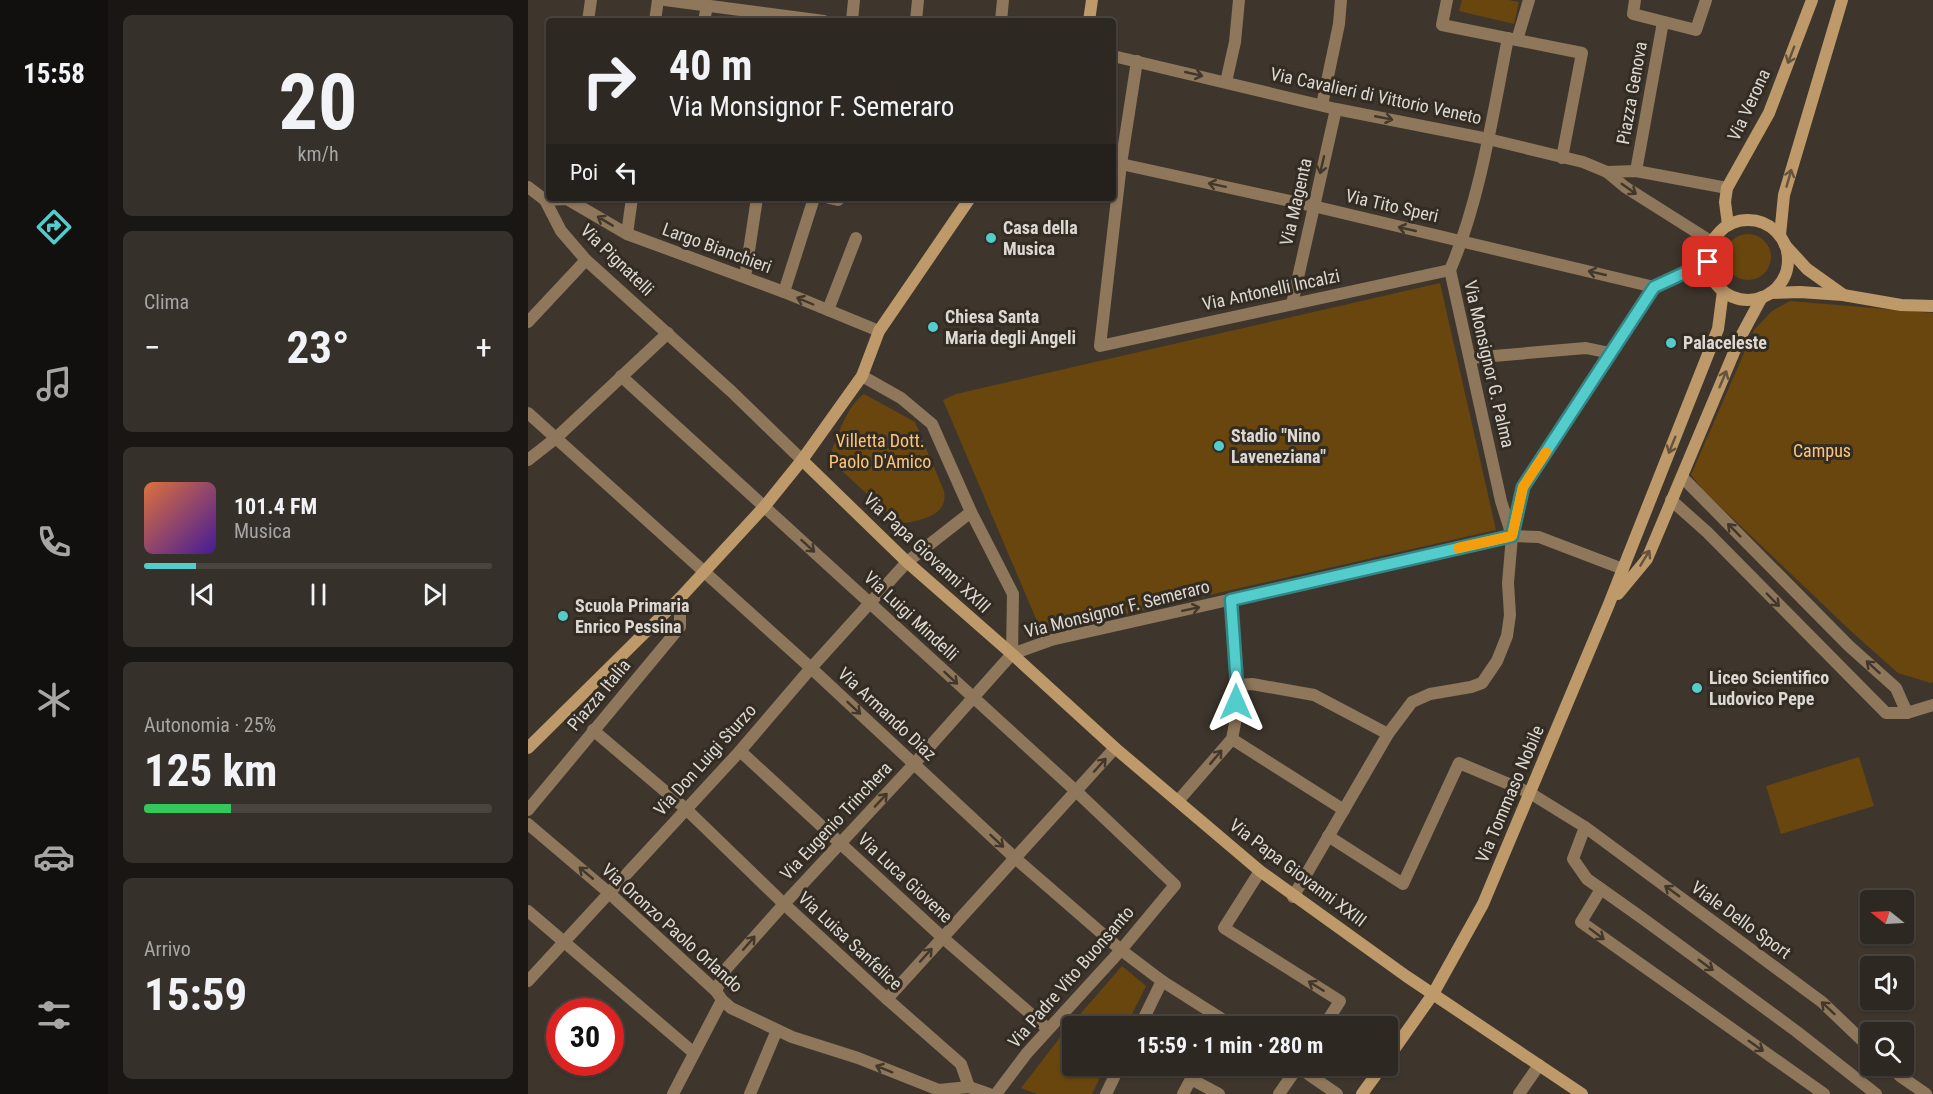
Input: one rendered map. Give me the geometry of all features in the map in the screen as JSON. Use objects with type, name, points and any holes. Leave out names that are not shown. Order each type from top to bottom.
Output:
[{"type":"street","points":[[588,18],[591,0]]},
{"type":"street","points":[[655,18],[658,0]]},
{"type":"street","points":[[665,0],[679,0],[776,18]]},
{"type":"street","points":[[852,18],[854,0]]},
{"type":"street","points":[[916,18],[918,0]]},
{"type":"street","points":[[1001,18],[1003,0]]},
{"type":"street","points":[[1089,18],[1092,0]]},
{"type":"street","points":[[1226,82],[1235,42],[1239,0]]},
{"type":"street","points":[[1322,105],[1339,24],[1341,0]]},
{"type":"street","points":[[1447,0],[1442,25],[1582,53],[1562,158]]},
{"type":"street","points":[[1450,270],[1462,241],[1513,39],[1529,0]]},
{"type":"street","name":"Piazza Genova","points":[[1635,0],[1634,14],[1696,30],[1706,0]]},
{"type":"street","name":"Via Verona","points":[[1728,225],[1725,202],[1727,188],[1769,113],[1812,0]]},
{"type":"street","points":[[1766,295],[1778,286],[1787,267],[1782,240],[1784,195],[1842,0]]},
{"type":"street","points":[[705,18],[707,6]]},
{"type":"street","name":"Piazza Genova","points":[[1636,171],[1663,22]]},
{"type":"street","name":"Via Cavalieri di Vittorio Veneto","points":[[1116,57],[1322,105],[1488,139],[1583,162],[1607,172],[1625,187],[1712,242]]},
{"type":"street","points":[[1121,164],[1137,61]]},
{"type":"street","name":"Via Magenta","points":[[1292,304],[1336,108]]},
{"type":"street","points":[[1116,124],[1126,126]]},
{"type":"street","name":"Via Tito Speri","points":[[1121,164],[1313,206],[1654,287]]},
{"type":"street","name":"Via Antonelli Incalzi","points":[[1121,164],[1100,346],[1450,270]]},
{"type":"street","name":"Via Cavalieri di Vittorio Veneto","points":[[1607,172],[1636,171],[1727,188]]},
{"type":"street","name":"Via Pignatelli","points":[[528,188],[545,200],[561,231],[586,260],[665,331]]},
{"type":"street","name":"Largo Bianchieri","points":[[572,201],[627,234],[784,292],[879,331]]},
{"type":"street","points":[[627,234],[632,201]]},
{"type":"street","points":[[745,277],[757,201]]},
{"type":"street","points":[[784,292],[813,201]]},
{"type":"street","name":"Piazza Italia","points":[[528,748],[680,598],[764,507],[802,460],[862,376],[879,331],[968,201]]},
{"type":"street","points":[[1842,295],[1807,269],[1772,227],[1761,222],[1738,221],[1728,225],[1712,242],[1708,262],[1715,283],[1723,291],[1741,299],[1800,292],[1842,295],[1901,305],[1933,306]]},
{"type":"street","points":[[828,310],[856,238]]},
{"type":"street","points":[[528,322],[586,260]]},
{"type":"street","points":[[1654,287],[1708,262]]},
{"type":"street","name":"Via Monsignor G. Palma","points":[[1450,270],[1501,501],[1512,536]]},
{"type":"street","name":"Via Monsignor G. Palma","points":[[1293,897],[1388,734],[1412,702],[1430,694],[1482,683],[1497,661],[1507,636],[1512,536],[1523,487],[1654,287]]},
{"type":"street","name":"Via Tommaso Nobile","points":[[1398,1044],[1433,994],[1484,904],[1609,604],[1718,329],[1723,291]]},
{"type":"street","name":"Via Tommaso Nobile","points":[[1609,604],[1647,559],[1740,338],[1766,295]]},
{"type":"street","points":[[528,460],[556,438],[665,331]]},
{"type":"street","name":"Via Papa Giovanni XXIII","points":[[665,331],[907,562],[1115,748],[1260,871],[1293,897],[1433,994],[1582,1094]]},
{"type":"street","points":[[1470,358],[1586,348],[1610,352]]},
{"type":"street","name":"Via Luigi Mindelli","points":[[621,376],[1077,792],[1175,885]]},
{"type":"street","name":"Via Papa Giovanni XXIII","points":[[862,376],[901,398],[932,424],[970,512],[1013,594],[1012,654]]},
{"type":"street","name":"Via Armando Diaz","points":[[528,413],[811,668],[1015,858],[1121,950],[1162,981],[1217,1016]]},
{"type":"street","points":[[1682,477],[1849,646],[1896,688],[1907,713]]},
{"type":"street","points":[[1671,500],[1707,532],[1886,713],[1907,713],[1933,705]]},
{"type":"street","name":"Via Don Luigi Sturzo","points":[[528,981],[741,751],[811,668],[907,562],[970,512]]},
{"type":"street","name":"Via Monsignor F. Semeraro","points":[[1012,654],[1051,640],[1512,536],[1539,537],[1623,569]]},
{"type":"street","name":"Piazza Italia","points":[[528,810],[681,627],[680,598]]},
{"type":"street","points":[[1178,801],[1232,739],[1236,718],[1237,685],[1231,600]]},
{"type":"street","name":"Via Eugenio Trinchera","points":[[673,1094],[719,995],[726,969],[783,903],[914,764],[1012,654]]},
{"type":"street","points":[[1237,685],[1252,684],[1314,695],[1388,734]]},
{"type":"street","name":"Via Luisa Sanfelice","points":[[593,730],[686,808],[783,903],[961,1064],[969,1087]]},
{"type":"street","points":[[1232,739],[1344,810]]},
{"type":"street","points":[[887,999],[1115,748]]},
{"type":"street","name":"Via Luca Giovene","points":[[741,751],[942,937],[1048,1029]]},
{"type":"street","name":"Viale Dello Sport","points":[[1328,836],[1403,884],[1460,763],[1530,793],[1585,827],[1822,1002],[1860,1038]]},
{"type":"street","name":"Via Oronzo Paolo Orlando","points":[[528,824],[608,892],[731,1008],[792,1037],[858,1058],[938,1092]]},
{"type":"street","points":[[1585,827],[1573,859],[1587,879],[1786,1024],[1876,1094]]},
{"type":"street","points":[[1260,871],[1224,928],[1340,1001],[1330,1016]]},
{"type":"street","name":"Via Padre Vito Buonsanto","points":[[996,1094],[1027,1053],[1121,950],[1175,885]]},
{"type":"street","points":[[1601,889],[1581,922],[1824,1094]]},
{"type":"street","points":[[528,911],[694,1053]]},
{"type":"street","points":[[1145,1016],[1162,981]]},
{"type":"street","points":[[750,1094],[777,1030]]},
{"type":"street","points":[[1519,1094],[1539,1065]]},
{"type":"street","points":[[1106,1094],[1115,1076]]},
{"type":"street","points":[[1279,1094],[1291,1076]]},
{"type":"street","points":[[1312,1076],[1337,1094]]},
{"type":"street","points":[[1362,1094],[1375,1076]]},
{"type":"street","points":[[1901,1076],[1918,1092]]},
{"type":"street","points":[[1183,1094],[1191,1079],[1218,1094]]},
{"type":"street","points":[[938,1092],[969,1087],[989,1094]]},
{"type":"green space","points":[[1462,0],[1519,2],[1514,24],[1459,11]]},
{"type":"green space","points":[[1748,234],[1764,241],[1771,257],[1764,273],[1748,280],[1732,273],[1725,257],[1732,241]]},
{"type":"green space","name":"Stadio \"Nino Laveneziana\"","points":[[1440,283],[1496,530],[1042,633],[943,400],[956,394]]},
{"type":"green space","name":"Campus","points":[[1790,301],[1933,313],[1933,682],[1931,683],[1898,673],[1704,491],[1691,475],[1754,330],[1772,311]]},
{"type":"green space","name":"Villetta Dott. Paolo D'Amico","points":[[864,394],[915,422],[944,491],[942,505],[931,516],[913,522],[897,522],[838,467],[832,450],[853,405]]},
{"type":"green space","points":[[1859,757],[1874,806],[1781,834],[1766,786]]},
{"type":"green space","points":[[1122,966],[1146,986],[1131,1016],[1079,1016]]},
{"type":"green space","points":[[1062,1035],[1062,1076],[1101,1076],[1092,1094],[1037,1094],[1021,1088]]},
{"type":"slow traffic","points":[[1458,548],[1512,536],[1523,487],[1546,452]]},
{"type":"place","name":"Casa della Musica","points":[[991,238]]},
{"type":"place","name":"Chiesa Santa Maria degli Angeli","points":[[933,327]]},
{"type":"place","name":"Palaceleste","points":[[1671,343]]},
{"type":"place","name":"Stadio \"Nino Laveneziana\"","points":[[1219,446]]},
{"type":"place","name":"Scuola Primaria Enrico Pessina","points":[[563,616]]},
{"type":"place","name":"Liceo Scientifico Ludovico Pepe","points":[[1697,688]]},
{"type":"route","points":[[1236,702],[1237,685],[1231,600],[1512,536],[1523,487],[1654,287],[1708,262]]}]
